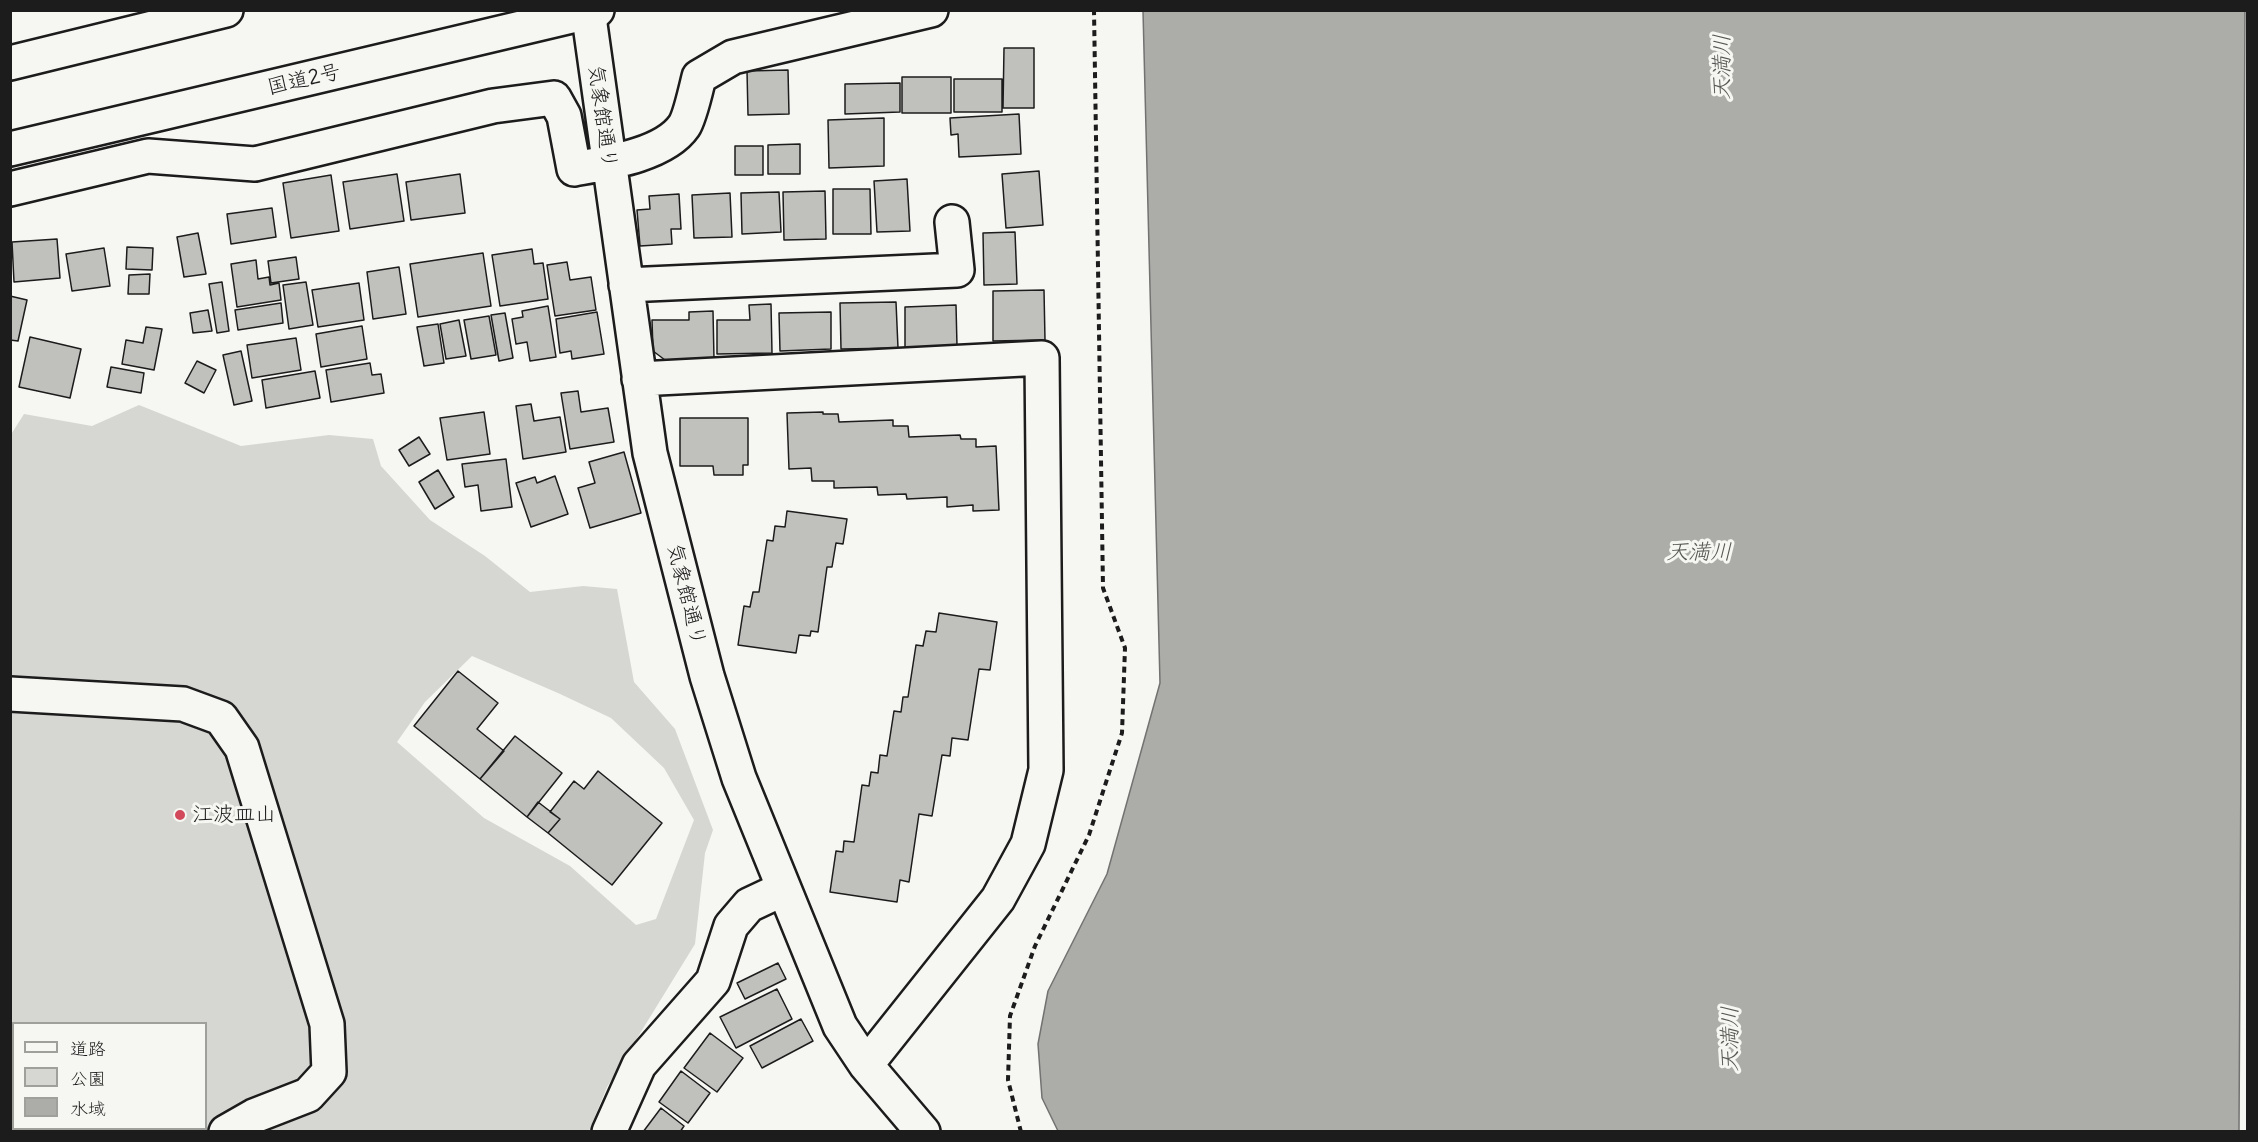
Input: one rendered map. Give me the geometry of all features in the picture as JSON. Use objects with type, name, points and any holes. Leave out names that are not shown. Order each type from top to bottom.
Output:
[{"type":"main road","points":[[10,63],[226,10]]},
{"type":"main road","points":[[10,189],[148,156],[255,164],[493,106],[554,98],[564,116],[574,169],[609,163],[661,146],[684,126],[699,77],[733,57],[931,10]]},
{"type":"main road","name":"気象館通り","points":[[591,11],[609,163],[650,453],[707,676],[739,778],[840,1026],[866,1065],[922,1131]]},
{"type":"main road","name":"国道2号","points":[[10,149],[591,11]]},
{"type":"main road","points":[[626,285],[957,270],[952,222]]},
{"type":"main road","points":[[639,379],[1042,358],[1046,770],[1028,844],[998,899],[866,1065]]},
{"type":"main road","points":[[10,694],[183,704],[221,718],[242,748],[327,1024],[329,1072],[308,1095],[254,1116],[226,1131]]},
{"type":"main road","points":[[609,1131],[639,1065],[713,981],[731,926],[749,905],[783,889]]},
{"type":"path","points":[[1021,1131],[1008,1080],[1010,1016],[1035,946],[1089,835],[1122,733],[1125,648],[1103,588],[1094,10]]},
{"type":"green space","points":[[139,405],[241,446],[329,435],[373,439],[381,466],[430,520],[485,556],[530,592],[583,586],[617,589],[634,682],[675,729],[713,830],[705,853],[695,944],[607,1087],[589,1131],[11,1131],[10,436],[24,414],[92,426]],"holes":[[[472,656],[611,718],[664,768],[694,820],[656,919],[636,925],[570,866],[484,818],[397,742],[425,702]]]},
{"type":"water","name":"天満川","points":[[1143,11],[2245,11],[2239,1131],[1058,1131],[1042,1098],[1038,1044],[1048,991],[1107,874],[1160,683]]},
{"type":"building","points":[[1004,48],[1034,48],[1034,108],[1003,108]]},
{"type":"building","points":[[788,70],[789,114],[748,115],[747,71]]},
{"type":"building","points":[[902,77],[951,77],[951,113],[902,113]]},
{"type":"building","points":[[954,79],[1002,79],[1002,112],[954,112]]},
{"type":"building","points":[[900,83],[900,112],[845,114],[845,84]]},
{"type":"building","points":[[1019,114],[1021,154],[959,157],[958,134],[951,135],[950,118]]},
{"type":"building","points":[[884,118],[884,166],[829,168],[828,120]]},
{"type":"building","points":[[800,144],[800,174],[768,174],[768,145]]},
{"type":"building","points":[[735,146],[763,146],[763,175],[735,175]]},
{"type":"building","points":[[1039,171],[1043,225],[1006,228],[1002,174]]},
{"type":"building","points":[[397,174],[404,221],[350,229],[343,182]]},
{"type":"building","points":[[460,174],[465,213],[411,220],[406,182]]},
{"type":"building","points":[[331,175],[339,231],[291,238],[283,183]]},
{"type":"building","points":[[907,179],[910,231],[877,232],[874,181]]},
{"type":"building","points":[[833,189],[870,189],[871,234],[833,234]]},
{"type":"building","points":[[825,191],[826,239],[784,240],[783,192]]},
{"type":"building","points":[[779,192],[781,232],[742,234],[741,193]]},
{"type":"building","points":[[730,193],[732,237],[694,238],[692,195]]},
{"type":"building","points":[[679,194],[681,229],[671,229],[672,244],[640,246],[637,210],[650,209],[649,196]]},
{"type":"building","points":[[272,208],[276,237],[231,244],[227,214]]},
{"type":"building","points":[[1015,232],[1017,284],[984,285],[983,233]]},
{"type":"building","points":[[198,233],[206,274],[184,277],[177,237]]},
{"type":"building","points":[[57,239],[60,278],[14,282],[12,242]]},
{"type":"building","points":[[127,247],[153,248],[152,270],[126,269]]},
{"type":"building","points":[[104,248],[110,286],[72,291],[66,254]]},
{"type":"building","points":[[532,249],[534,264],[543,263],[548,299],[500,306],[492,255]]},
{"type":"building","points":[[483,253],[491,306],[418,317],[410,264]]},
{"type":"building","points":[[296,257],[299,279],[271,283],[268,261]]},
{"type":"building","points":[[256,260],[258,279],[269,277],[270,285],[279,283],[281,300],[237,307],[231,264]]},
{"type":"building","points":[[567,262],[570,280],[591,277],[596,310],[555,316],[547,265]]},
{"type":"building","points":[[399,267],[406,314],[373,319],[367,272]]},
{"type":"building","points":[[150,274],[149,294],[128,294],[129,275]]},
{"type":"building","points":[[222,282],[229,331],[217,333],[209,284]]},
{"type":"building","points":[[306,282],[313,325],[289,329],[283,285]]},
{"type":"building","points":[[359,283],[364,320],[318,327],[312,290]]},
{"type":"building","points":[[1044,290],[1045,340],[993,341],[993,291]]},
{"type":"building","points":[[10,296],[27,300],[18,341],[10,340]]},
{"type":"building","points":[[896,302],[898,348],[841,349],[840,303]]},
{"type":"building","points":[[281,303],[283,323],[238,330],[235,310]]},
{"type":"building","points":[[771,304],[772,353],[717,354],[717,320],[750,320],[749,305]]},
{"type":"building","points":[[956,305],[957,346],[905,348],[905,307]]},
{"type":"building","points":[[548,306],[556,357],[530,361],[527,342],[516,344],[512,319],[523,317],[522,311]]},
{"type":"building","points":[[208,310],[212,331],[193,333],[190,313]]},
{"type":"building","points":[[713,311],[714,359],[665,360],[653,351],[652,320],[689,320],[689,312]]},
{"type":"building","points":[[597,312],[604,354],[572,359],[571,351],[560,353],[556,319]]},
{"type":"building","points":[[831,312],[831,349],[780,351],[779,313]]},
{"type":"building","points":[[505,313],[513,358],[499,361],[491,315]]},
{"type":"building","points":[[489,316],[496,355],[471,359],[464,320]]},
{"type":"building","points":[[459,320],[466,356],[446,359],[440,324]]},
{"type":"building","points":[[438,324],[444,363],[424,366],[417,327]]},
{"type":"building","points":[[362,326],[367,359],[321,367],[316,334]]},
{"type":"building","points":[[146,327],[162,329],[154,370],[122,364],[126,340],[143,343]]},
{"type":"building","points":[[30,337],[81,349],[70,398],[19,387]]},
{"type":"building","points":[[296,338],[301,370],[252,378],[247,345]]},
{"type":"building","points":[[241,351],[252,401],[234,405],[223,355]]},
{"type":"building","points":[[197,361],[216,370],[204,393],[185,383]]},
{"type":"building","points":[[370,363],[372,375],[381,374],[384,393],[331,402],[326,370]]},
{"type":"building","points":[[111,367],[144,373],[141,393],[107,387]]},
{"type":"building","points":[[315,371],[320,398],[266,408],[262,380]]},
{"type":"building","points":[[578,391],[581,412],[608,408],[614,442],[570,449],[561,393]]},
{"type":"building","points":[[531,404],[534,421],[560,417],[566,452],[523,459],[516,406]]},
{"type":"building","points":[[484,412],[490,454],[447,460],[440,418]]},
{"type":"building","points":[[823,412],[823,414],[838,414],[839,422],[893,420],[893,426],[908,426],[909,437],[960,435],[961,439],[976,439],[976,447],[996,446],[999,510],[973,511],[973,505],[947,507],[947,497],[907,499],[906,494],[878,495],[877,487],[834,488],[834,481],[812,481],[811,468],[789,469],[787,413]]},
{"type":"building","points":[[680,418],[748,418],[748,465],[743,465],[743,475],[714,475],[713,466],[680,466]]},
{"type":"building","points":[[419,437],[430,454],[409,466],[399,450]]},
{"type":"building","points":[[624,452],[641,513],[590,528],[578,488],[595,483],[589,462]]},
{"type":"building","points":[[506,459],[512,507],[481,511],[478,485],[465,487],[462,464]]},
{"type":"building","points":[[438,470],[454,497],[435,509],[419,482]]},
{"type":"building","points":[[555,476],[568,514],[531,527],[516,483],[535,477],[537,483]]},
{"type":"building","points":[[787,511],[847,519],[843,544],[836,543],[832,567],[827,567],[818,632],[811,631],[810,636],[799,635],[796,653],[738,645],[744,606],[750,607],[753,592],[759,592],[767,540],[773,541],[775,526],[785,527]]},
{"type":"building","points":[[939,613],[997,622],[990,670],[979,669],[968,740],[952,738],[950,756],[942,755],[932,816],[919,814],[909,882],[900,880],[897,902],[830,892],[836,851],[843,852],[844,841],[854,842],[862,785],[869,786],[871,772],[878,773],[880,755],[887,756],[894,711],[901,712],[903,697],[908,697],[916,645],[923,646],[926,631],[936,632]]},
{"type":"building","points":[[458,671],[498,703],[477,729],[504,751],[480,779],[414,726]]},
{"type":"building","points":[[515,736],[562,773],[527,817],[480,779]]},
{"type":"building","points":[[598,771],[662,823],[612,885],[548,833],[560,819],[550,812],[574,781],[584,789]]},
{"type":"building","points":[[538,802],[560,819],[548,833],[527,817]]},
{"type":"building","points":[[778,963],[786,979],[745,999],[737,983]]},
{"type":"building","points":[[777,989],[792,1019],[736,1048],[720,1017]]},
{"type":"building","points":[[801,1019],[813,1041],[762,1068],[750,1046]]},
{"type":"building","points":[[710,1033],[743,1058],[717,1092],[684,1068]]},
{"type":"building","points":[[681,1071],[710,1093],[688,1123],[659,1102]]},
{"type":"building","points":[[661,1108],[684,1126],[680,1132],[643,1132]]},
{"type":"place","name":"江波皿山","points":[[180,815]]}]
